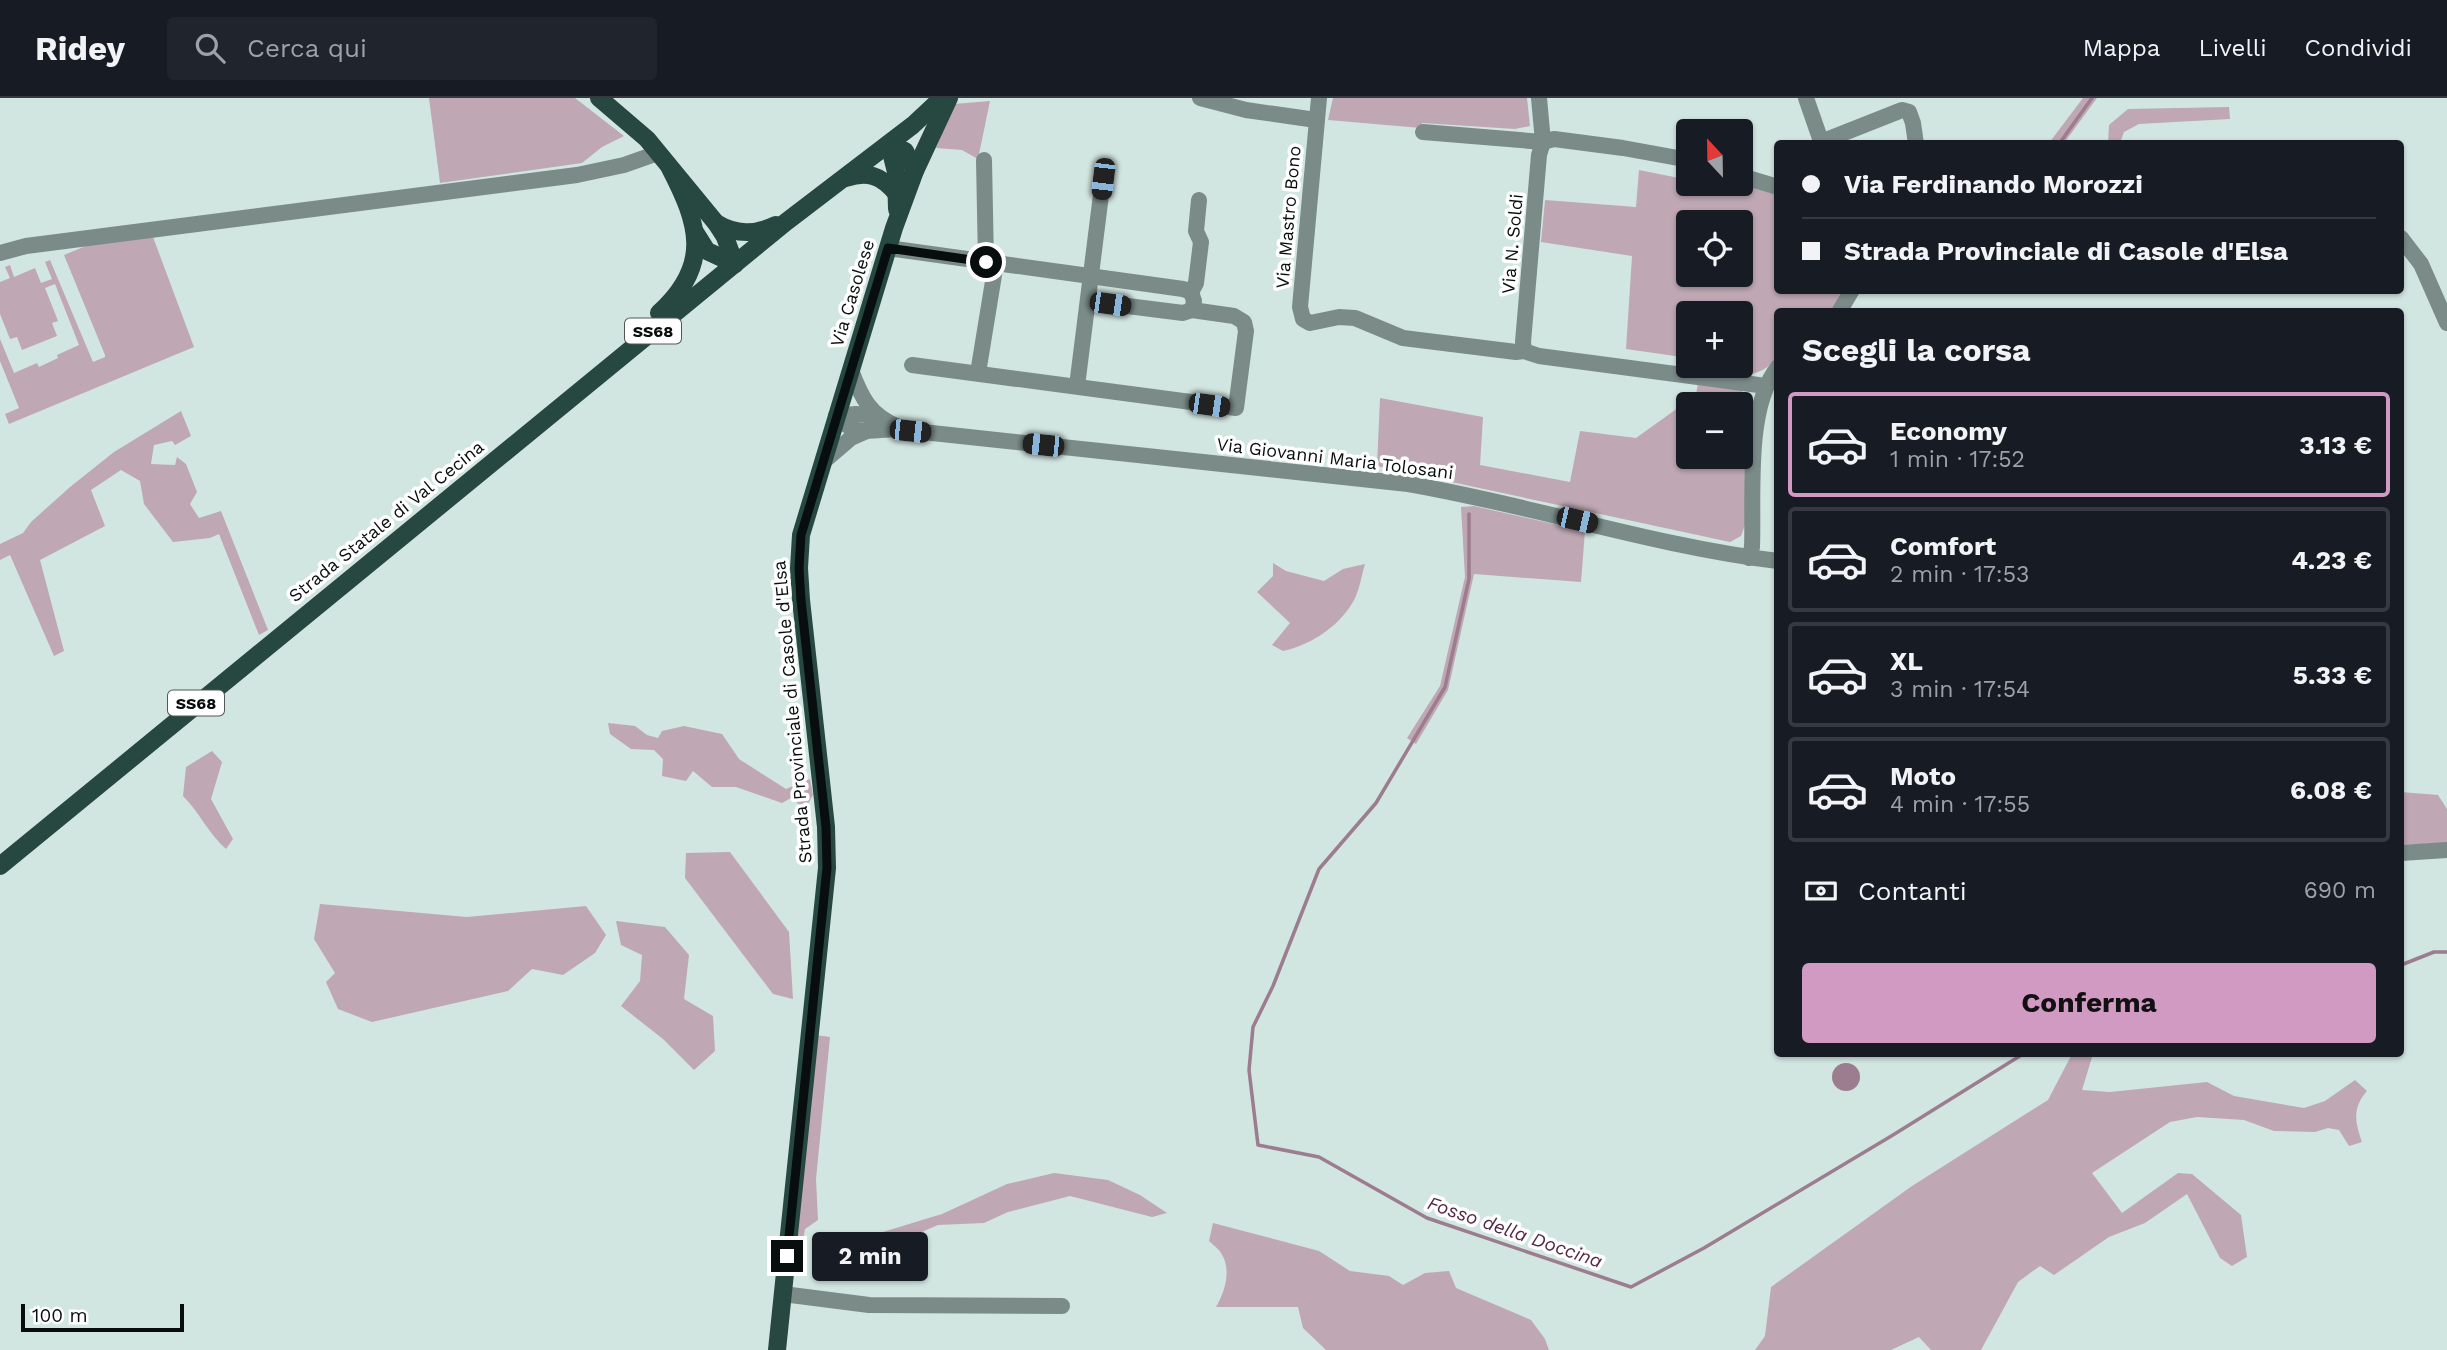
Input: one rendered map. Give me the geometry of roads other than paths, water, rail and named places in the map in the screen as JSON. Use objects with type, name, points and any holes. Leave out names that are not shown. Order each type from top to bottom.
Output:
[{"type":"main road","points":[[599,98],[640,131],[716,223],[725,237],[735,264]]},
{"type":"main road","name":"SS68","points":[[800,211],[889,144],[942,98]]},
{"type":"main road","name":"Via Casolese","points":[[851,370],[894,228],[948,98]]},
{"type":"main road","points":[[889,144],[905,151],[915,172]]},
{"type":"main road","name":"Via Casolese","points":[[889,144],[896,172],[894,228]]},
{"type":"main road","points":[[670,168],[685,198],[695,232],[708,251],[735,264]]},
{"type":"main road","points":[[836,182],[859,174],[871,174],[885,181],[896,193]]},
{"type":"main road","points":[[716,223],[733,231],[759,232],[800,211]]},
{"type":"main road","name":"Strada Statale di Val Cecina","points":[[0,866],[800,211]]},
{"type":"main road","points":[[571,398],[612,355],[677,295],[692,267],[695,232]]},
{"type":"main road","name":"Strada Provinciale di Casole d'Elsa","points":[[777,1350],[827,868],[826,827],[799,568],[801,535],[851,370]]},
{"type":"street","points":[[1200,98],[1246,110],[1316,120]]},
{"type":"street","name":"Via Mastro Bono","points":[[1319,98],[1300,307],[1303,319],[1310,323],[1339,317],[1355,318],[1402,338],[1524,351]]},
{"type":"street","name":"Via N. Soldi","points":[[1524,351],[1534,207],[1543,142],[1539,98]]},
{"type":"street","points":[[1806,98],[1820,140]]},
{"type":"street","points":[[1828,140],[1902,110],[1909,112],[1915,140]]},
{"type":"street","points":[[1423,132],[1543,142],[1554,139],[1676,158]]},
{"type":"street","points":[[0,253],[26,246],[577,175],[624,165],[658,153]]},
{"type":"street","points":[[978,373],[991,262],[984,160]]},
{"type":"street","points":[[1077,386],[1103,179]]},
{"type":"street","points":[[1754,180],[1774,186]]},
{"type":"street","points":[[1192,310],[1194,301],[1191,292],[1196,283],[1201,242],[1196,231],[1199,200]]},
{"type":"street","points":[[2404,241],[2421,264],[2447,323]]},
{"type":"street","points":[[888,248],[1191,292]]},
{"type":"street","points":[[912,365],[1236,408],[1246,331],[1244,322],[1234,316],[1192,310],[1177,313],[1088,301]]},
{"type":"street","points":[[1524,351],[1539,356],[1766,386]]},
{"type":"street","points":[[851,370],[866,405],[877,416]]},
{"type":"street","points":[[1749,558],[1752,547],[1755,422],[1766,386],[1774,373]]},
{"type":"street","name":"Via Giovanni Maria Tolosani","points":[[836,416],[877,416],[910,431]]},
{"type":"street","name":"Via Giovanni Maria Tolosani","points":[[836,416],[848,428],[867,431],[910,431],[1408,484],[1452,491],[1749,558],[1774,561]]},
{"type":"street","points":[[823,461],[851,438],[867,431]]},
{"type":"street","points":[[2404,853],[2447,850]]},
{"type":"street","points":[[783,1294],[865,1305],[1062,1306]]},
{"type":"waterway","points":[[2062,140],[2092,98]]},
{"type":"waterway","name":"Fosso della Doccina","points":[[1469,514],[1469,579],[1445,687],[1376,803],[1319,869],[1273,986],[1253,1027],[1249,1070],[1258,1145],[1319,1157],[1427,1218],[1631,1287],[1704,1248],[2018,1057]]},
{"type":"waterway","name":"Fosso della Doccina","points":[[2404,964],[2434,952],[2447,952]]}]
